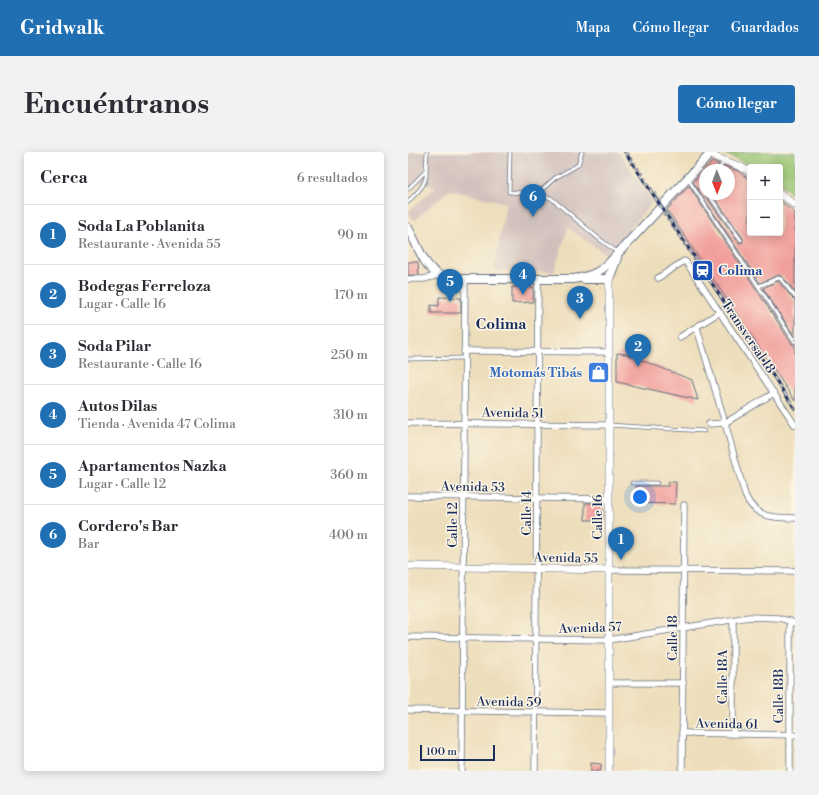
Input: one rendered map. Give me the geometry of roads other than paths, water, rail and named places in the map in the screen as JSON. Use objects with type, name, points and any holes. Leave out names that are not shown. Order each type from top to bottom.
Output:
[{"type":"main road","points":[[573,279],[599,272],[609,263],[711,153]]},
{"type":"main road","points":[[408,228],[425,263],[439,275],[448,279],[609,279],[618,253]]},
{"type":"street","points":[[711,153],[747,171]]},
{"type":"street","points":[[783,196],[795,205]]},
{"type":"street","name":"Transversal 18","points":[[658,278],[684,261],[694,273],[795,425]]},
{"type":"street","name":"Calle 16","points":[[609,263],[609,771]]},
{"type":"street","points":[[408,279],[424,279],[439,275]]},
{"type":"street","name":"Calle 12","points":[[462,771],[464,280]]},
{"type":"street","name":"Calle 14","points":[[535,771],[538,280]]},
{"type":"street","points":[[680,337],[697,328],[700,323],[720,312]]},
{"type":"street","points":[[697,328],[745,496],[751,506],[758,512],[776,518],[795,518]]},
{"type":"street","points":[[464,351],[609,352]]},
{"type":"street","points":[[709,424],[725,423],[774,393]]},
{"type":"street","name":"Avenida 51","points":[[408,423],[609,426]]},
{"type":"street","name":"Avenida 53","points":[[408,496],[610,499]]},
{"type":"street","name":"Calle 18","points":[[682,771],[684,505]]},
{"type":"street","name":"Avenida 55","points":[[408,566],[610,570],[795,571]]},
{"type":"street","name":"Avenida 57","points":[[408,637],[610,640],[749,617],[779,618],[792,622]]},
{"type":"street","name":"Calle 18A","points":[[733,620],[734,734]]},
{"type":"street","name":"Calle 18B","points":[[790,771],[792,735],[792,622]]},
{"type":"street","points":[[609,683],[683,683]]},
{"type":"street","name":"Avenida 59","points":[[408,710],[609,713]]},
{"type":"street","name":"Avenida 61","points":[[682,733],[792,735]]},
{"type":"lane","points":[[408,202],[425,182],[427,177],[427,152]]},
{"type":"lane","points":[[510,152],[508,192],[537,194],[551,198],[618,253]]},
{"type":"lane","points":[[537,194],[555,178],[578,165],[582,152]]},
{"type":"lane","points":[[408,189],[426,171]]},
{"type":"lane","points":[[688,179],[795,342]]},
{"type":"lane","points":[[712,200],[741,240]]},
{"type":"lane","points":[[759,286],[778,278],[781,279],[795,297]]},
{"type":"lane","points":[[408,359],[464,358]]},
{"type":"lane","name":"Avenida 51","points":[[609,426],[704,432]]},
{"type":"lane","points":[[632,483],[657,484]]},
{"type":"railway","points":[[625,152],[795,409]]},
{"type":"place","name":"Cordero's Bar","points":[[533,217]]},
{"type":"place","name":"Colima","points":[[702,270]]},
{"type":"place","name":"Autos Dilas","points":[[523,295]]},
{"type":"place","name":"Apartamentos Nazka","points":[[450,302]]},
{"type":"place","name":"Soda Pilar","points":[[580,319]]},
{"type":"place","name":"Bodegas Ferreloza","points":[[638,367]]},
{"type":"place","name":"Motomás Tibás","points":[[598,372]]},
{"type":"place","name":"Soda La Poblanita","points":[[621,560]]},
{"type":"district","name":"Colima","points":[[501,324]]}]
